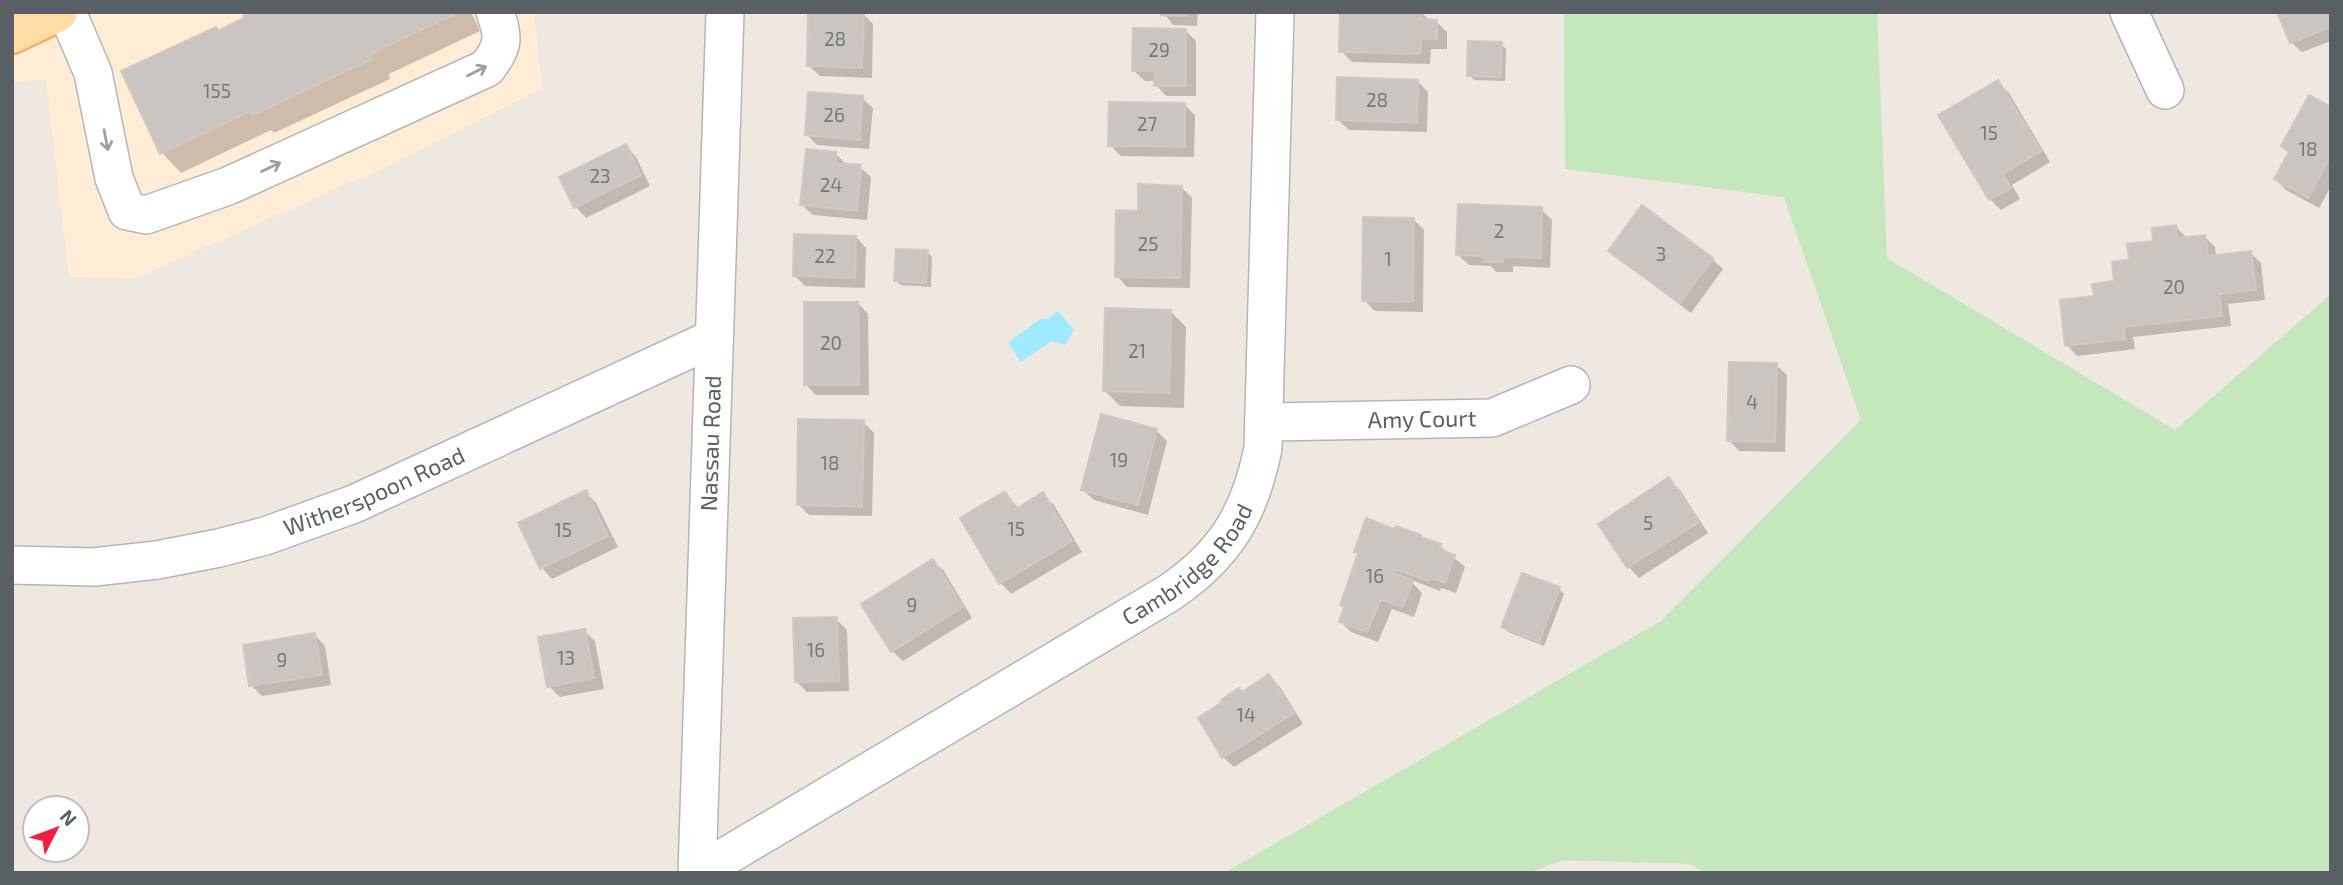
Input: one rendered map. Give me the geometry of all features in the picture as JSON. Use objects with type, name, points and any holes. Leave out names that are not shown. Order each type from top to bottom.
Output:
[{"type":"main road","points":[[12,34],[58,12]]},
{"type":"street","points":[[67,12],[93,73],[114,178],[127,211],[146,215],[228,186],[487,68],[501,49],[502,31],[495,12]]},
{"type":"street","name":"Nassau Road","points":[[698,873],[725,12]]},
{"type":"street","name":"Cambridge Road","points":[[698,873],[1190,578],[1225,543],[1250,498],[1262,448],[1275,12]]},
{"type":"street","points":[[2129,12],[2165,90]]},
{"type":"street","name":"Witherspoon Road","points":[[12,565],[94,567],[157,560],[265,536],[354,504],[714,338]]},
{"type":"street","name":"Amy Court","points":[[1264,422],[1492,418],[1571,385]]},
{"type":"shaded area","points":[[12,12],[534,12],[542,88],[392,164],[136,278],[69,277],[46,79],[12,83]]},
{"type":"green space","points":[[1564,12],[1877,12],[1887,258],[2175,430],[2331,294],[2331,873],[1705,873],[1690,864],[1563,860],[1527,873],[1224,873],[1661,621],[1861,420],[1784,197],[1565,169]]},
{"type":"water","points":[[1058,311],[1074,330],[1065,345],[1052,341],[1021,362],[1008,343],[1040,319],[1048,319]]},
{"type":"building","points":[[251,12],[459,12],[370,54],[372,59],[253,115],[251,111],[160,154],[121,71],[216,27],[218,31]]},
{"type":"building","points":[[808,12],[864,12],[862,68],[807,66]]},
{"type":"building","points":[[1161,12],[1187,12],[1187,16],[1161,15]]},
{"type":"building","points":[[1340,12],[1422,12],[1421,19],[1437,20],[1437,39],[1421,39],[1420,54],[1339,52]]},
{"type":"building","points":[[2277,12],[2331,12],[2331,27],[2290,43]]},
{"type":"building","points":[[1133,28],[1186,29],[1186,86],[1154,86],[1155,71],[1132,71]]},
{"type":"building","points":[[1468,41],[1502,42],[1501,77],[1467,76]]},
{"type":"building","points":[[1337,77],[1418,80],[1417,123],[1336,120]]},
{"type":"building","points":[[1998,80],[2041,151],[2003,174],[2011,188],[1989,200],[1938,115]]},
{"type":"building","points":[[808,92],[863,96],[859,140],[805,135]]},
{"type":"building","points":[[2309,95],[2331,107],[2331,156],[2308,198],[2274,179],[2289,152],[2281,146]]},
{"type":"building","points":[[1109,102],[1185,103],[1185,147],[1108,146]]},
{"type":"building","points":[[626,144],[641,175],[574,208],[559,177]]},
{"type":"building","points":[[806,149],[836,152],[835,163],[861,165],[857,211],[800,205]]},
{"type":"building","points":[[1138,184],[1182,186],[1180,278],[1115,277],[1116,210],[1138,211]]},
{"type":"building","points":[[1458,204],[1542,207],[1541,258],[1503,257],[1503,262],[1484,262],[1484,256],[1456,255]]},
{"type":"building","points":[[1642,205],[1713,258],[1680,303],[1608,251]]},
{"type":"building","points":[[1363,217],[1414,218],[1413,302],[1362,301]]},
{"type":"building","points":[[2176,225],[2178,238],[2205,235],[2208,256],[2251,251],[2256,290],[2219,294],[2222,316],[2124,327],[2125,339],[2065,346],[2060,300],[2094,296],[2092,284],[2114,281],[2112,262],[2129,260],[2127,244],[2153,241],[2152,228]]},
{"type":"building","points":[[794,234],[856,236],[855,278],[793,276]]},
{"type":"building","points":[[896,249],[928,250],[926,283],[894,281]]},
{"type":"building","points":[[804,302],[858,302],[859,385],[804,385]]},
{"type":"building","points":[[1105,308],[1171,310],[1169,393],[1103,391]]},
{"type":"building","points":[[1729,362],[1777,363],[1775,442],[1727,441]]},
{"type":"building","points":[[1101,414],[1157,429],[1138,505],[1081,490]]},
{"type":"building","points":[[798,419],[864,420],[862,507],[797,505]]},
{"type":"building","points":[[1669,477],[1699,522],[1627,568],[1598,524]]},
{"type":"building","points":[[586,490],[608,536],[540,569],[518,523]]},
{"type":"building","points":[[1005,491],[1016,509],[1043,492],[1072,541],[999,584],[960,518]]},
{"type":"building","points":[[1366,518],[1394,529],[1396,526],[1421,535],[1441,544],[1439,549],[1455,555],[1445,583],[1431,578],[1429,581],[1394,569],[1393,573],[1413,580],[1403,607],[1381,600],[1367,632],[1339,622],[1344,607],[1340,605],[1358,553],[1354,552]]},
{"type":"building","points":[[933,559],[963,607],[891,652],[861,604]]},
{"type":"building","points":[[1522,573],[1560,587],[1539,642],[1501,627]]},
{"type":"building","points":[[837,617],[839,681],[795,682],[793,618]]},
{"type":"building","points":[[585,629],[594,678],[547,687],[538,637]]},
{"type":"building","points":[[315,633],[322,675],[249,686],[243,645]]},
{"type":"building","points":[[1269,674],[1294,713],[1222,758],[1198,718],[1239,688],[1242,692]]}]
